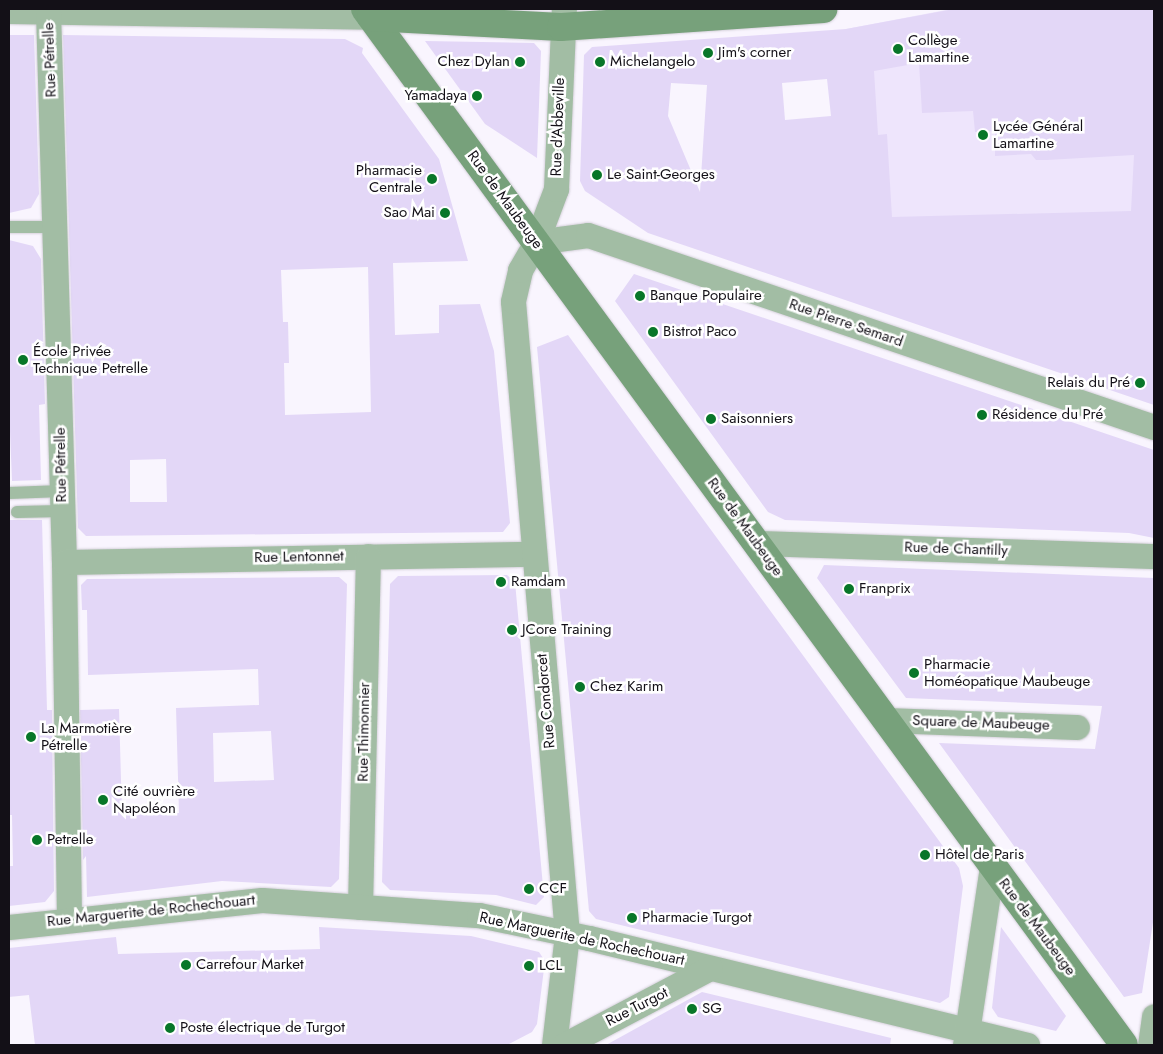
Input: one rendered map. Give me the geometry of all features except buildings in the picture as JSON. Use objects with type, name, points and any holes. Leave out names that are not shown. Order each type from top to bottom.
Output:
[{"type":"main road","points":[[369,12],[563,18],[823,9]]},
{"type":"main road","name":"Rue de Maubeuge","points":[[369,12],[992,867],[1124,1045]]},
{"type":"street","points":[[9,11],[369,12]]},
{"type":"street","name":"Rue Pétrelle","points":[[48,11],[64,562],[69,919]]},
{"type":"street","name":"Rue d'Abbeville","points":[[536,242],[556,189],[563,18]]},
{"type":"street","name":"Rue Pierre Semard","points":[[536,242],[588,235],[1154,427]]},
{"type":"street","name":"Rue Condorcet","points":[[536,242],[520,270],[513,302],[567,934],[554,1045]]},
{"type":"street","name":"Rue de Chantilly","points":[[757,543],[1154,556]]},
{"type":"street","name":"Rue Lentonnet","points":[[64,562],[534,554]]},
{"type":"street","name":"Rue Thimonnier","points":[[360,908],[368,556]]},
{"type":"street","name":"Square de Maubeuge","points":[[885,720],[1077,727]]},
{"type":"street","points":[[966,1038],[992,867]]},
{"type":"street","name":"Rue Marguerite de Rochechouart","points":[[9,927],[69,919],[262,900],[479,915],[710,968],[966,1038],[1027,1045]]},
{"type":"street","name":"Rue Turgot","points":[[564,1045],[710,968]]},
{"type":"street","points":[[1150,1045],[1154,1016]]},
{"type":"lane","points":[[9,228],[54,226]]},
{"type":"lane","points":[[9,493],[62,501]]},
{"type":"lane","points":[[17,512],[62,501]]},
{"type":"shaded area","name":"Lycée Général Lamartine","points":[[951,9],[964,9],[976,131],[1110,124],[1111,144],[1154,143],[1154,255],[863,263],[846,29]]},
{"type":"place","name":"Collège Lamartine","points":[[898,49]]},
{"type":"place","name":"Jim's corner","points":[[708,53]]},
{"type":"place","name":"Chez Dylan","points":[[520,62]]},
{"type":"place","name":"Michelangelo","points":[[600,62]]},
{"type":"place","name":"Yamadaya","points":[[477,96]]},
{"type":"place","name":"Lycée Général Lamartine","points":[[983,135]]},
{"type":"place","name":"Le Saint-Georges","points":[[597,175]]},
{"type":"place","name":"Pharmacie Centrale","points":[[432,179]]},
{"type":"place","name":"Sao Mai","points":[[445,213]]},
{"type":"place","name":"Banque Populaire","points":[[640,296]]},
{"type":"place","name":"Bistrot Paco","points":[[653,332]]},
{"type":"place","name":"École Privée Technique Petrelle","points":[[23,360]]},
{"type":"place","name":"Relais du Pré","points":[[1140,383]]},
{"type":"place","name":"Résidence du Pré","points":[[982,415]]},
{"type":"place","name":"Saisonniers","points":[[711,419]]},
{"type":"place","name":"Ramdam","points":[[501,582]]},
{"type":"place","name":"Franprix","points":[[849,589]]},
{"type":"place","name":"JCore Training","points":[[512,630]]},
{"type":"place","name":"Pharmacie Homéopatique Maubeuge","points":[[914,673]]},
{"type":"place","name":"Chez Karim","points":[[580,687]]},
{"type":"place","name":"La Marmotière Pétrelle","points":[[31,737]]},
{"type":"place","name":"Cité ouvrière Napoléon","points":[[103,800]]},
{"type":"place","name":"Petrelle","points":[[37,840]]},
{"type":"place","name":"Hôtel de Paris","points":[[925,855]]},
{"type":"place","name":"CCF","points":[[529,889]]},
{"type":"place","name":"Pharmacie Turgot","points":[[632,918]]},
{"type":"place","name":"Carrefour Market","points":[[186,965]]},
{"type":"place","name":"LCL","points":[[529,966]]},
{"type":"place","name":"SG","points":[[692,1009]]},
{"type":"place","name":"Poste électrique de Turgot","points":[[170,1028]]}]
